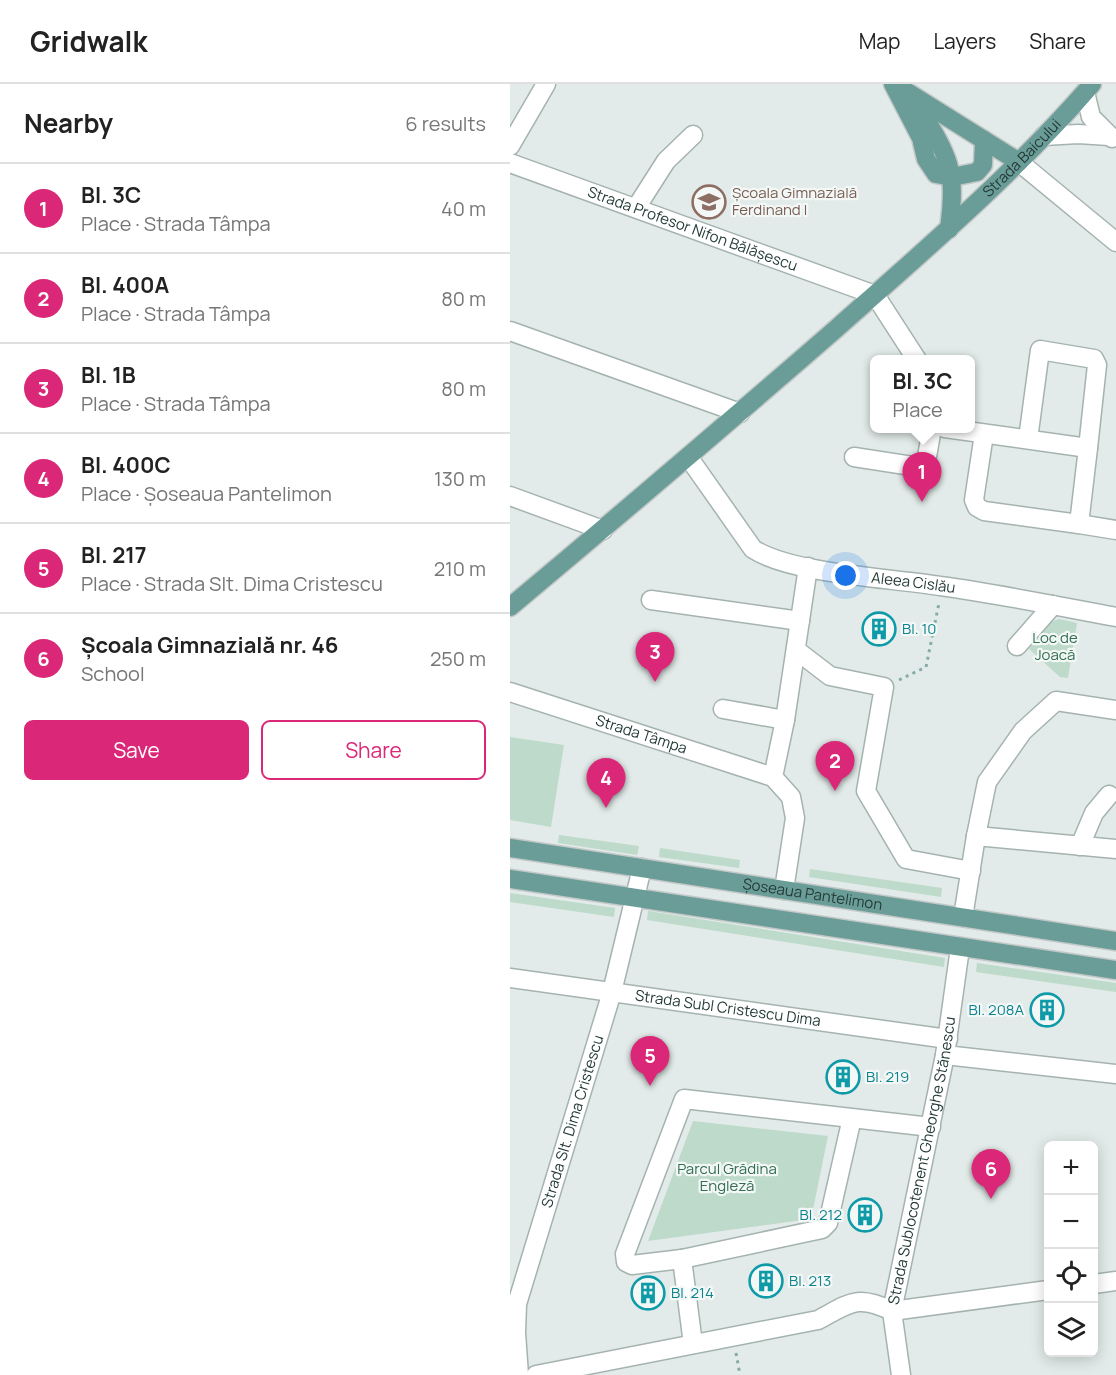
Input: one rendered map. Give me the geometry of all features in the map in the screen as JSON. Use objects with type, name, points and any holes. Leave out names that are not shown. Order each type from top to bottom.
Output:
[{"type":"main road","points":[[894,84],[1019,162]]},
{"type":"main road","points":[[894,84],[915,123],[931,167],[936,174],[952,177],[971,176],[977,172],[983,165],[984,140]]},
{"type":"main road","name":"Strada Baicului","points":[[510,607],[688,458],[949,229],[1019,162],[1089,88]]},
{"type":"main road","points":[[912,96],[946,157],[952,177],[954,190],[949,229]]},
{"type":"main road","name":"Șoseaua Pantelimon","points":[[510,848],[1116,941]]},
{"type":"main road","name":"Șoseaua Pantelimon","points":[[510,879],[1116,970]]},
{"type":"street","points":[[510,146],[546,84]]},
{"type":"street","points":[[1089,88],[1091,117],[1113,139]]},
{"type":"street","points":[[1044,136],[1078,134],[1113,139]]},
{"type":"street","points":[[636,208],[666,161],[693,135]]},
{"type":"street","points":[[1019,162],[1116,242]]},
{"type":"street","name":"Strada Profesor Nifon Bălășescu","points":[[510,163],[875,295]]},
{"type":"street","points":[[875,295],[914,355]]},
{"type":"street","points":[[510,331],[740,413]]},
{"type":"street","points":[[1028,439],[1040,350],[1092,358],[1096,362],[1079,524]]},
{"type":"street","points":[[854,457],[925,468],[931,433]]},
{"type":"street","points":[[975,433],[1088,448]]},
{"type":"street","points":[[984,434],[974,500],[977,507],[984,511],[1116,530]]},
{"type":"street","name":"Aleea Cislău","points":[[688,458],[753,549],[766,557],[808,567],[943,586],[1116,617]]},
{"type":"street","points":[[510,496],[603,530]]},
{"type":"street","points":[[784,890],[795,818],[791,797],[773,777],[785,720],[808,567]]},
{"type":"street","points":[[651,600],[800,621]]},
{"type":"street","points":[[1017,646],[1053,605]]},
{"type":"street","points":[[796,650],[830,676],[884,687],[866,791],[906,859],[971,871]]},
{"type":"street","name":"Strada Tâmpa","points":[[510,692],[773,777]]},
{"type":"street","points":[[963,917],[987,782],[1023,731],[1056,701],[1116,710]]},
{"type":"street","points":[[723,709],[785,720]]},
{"type":"street","points":[[1080,846],[1094,813],[1109,795]]},
{"type":"street","points":[[976,836],[1116,849]]},
{"type":"street","name":"Strada Slt. Dima Cristescu","points":[[519,1375],[514,1303],[612,992],[642,868]]},
{"type":"street","name":"Strada Sublocotenent Gheorghe Stănescu","points":[[901,1375],[892,1311],[946,1047],[960,948]]},
{"type":"street","name":"Strada Subl Cristescu Dima","points":[[510,978],[612,992],[1116,1074]]},
{"type":"street","points":[[852,1118],[828,1223],[822,1229],[682,1259],[632,1265],[626,1262],[625,1254],[684,1099],[852,1118],[931,1127]]},
{"type":"street","points":[[682,1259],[693,1344]]},
{"type":"street","points":[[1098,1283],[1116,1281]]},
{"type":"street","points":[[536,1375],[818,1320],[847,1304],[860,1300],[874,1302],[892,1311],[1044,1291]]},
{"type":"path","points":[[884,687],[926,667],[943,586]]},
{"type":"path","points":[[733,1337],[740,1375]]},
{"type":"green space","name":"Loc de Joacă","points":[[1059,619],[1077,623],[1068,678],[1060,677],[1029,649],[1050,622]]},
{"type":"green space","points":[[510,737],[564,745],[551,827],[510,820]]},
{"type":"green space","points":[[559,835],[639,846],[637,855],[558,843]]},
{"type":"green space","points":[[660,848],[740,860],[739,868],[659,857]]},
{"type":"green space","points":[[810,869],[942,888],[941,897],[809,877]]},
{"type":"green space","points":[[510,893],[615,908],[614,917],[510,902]]},
{"type":"green space","points":[[648,911],[945,958],[944,967],[647,920]]},
{"type":"green space","points":[[977,963],[1116,983],[1116,992],[976,972]]},
{"type":"green space","name":"Parcul Grădina Engleză","points":[[693,1121],[828,1136],[811,1219],[648,1241]]},
{"type":"place","name":"Școala Gimnazială Ferdinand I","points":[[709,202]]},
{"type":"place","name":"Bl. 3C","points":[[922,502]]},
{"type":"place","name":"Bl. 10","points":[[879,629]]},
{"type":"place","name":"Bl. 1B","points":[[655,682]]},
{"type":"place","name":"Bl. 400A","points":[[835,791]]},
{"type":"place","name":"Bl. 400C","points":[[606,808]]},
{"type":"place","name":"Bl. 208A","points":[[1047,1010]]},
{"type":"place","name":"Bl. 219","points":[[843,1077]]},
{"type":"place","name":"Bl. 217","points":[[650,1086]]},
{"type":"place","name":"Școala Gimnazială nr. 46","points":[[991,1199]]},
{"type":"place","name":"Bl. 212","points":[[865,1215]]},
{"type":"place","name":"Bl. 213","points":[[766,1281]]},
{"type":"place","name":"Bl. 214","points":[[648,1293]]}]
